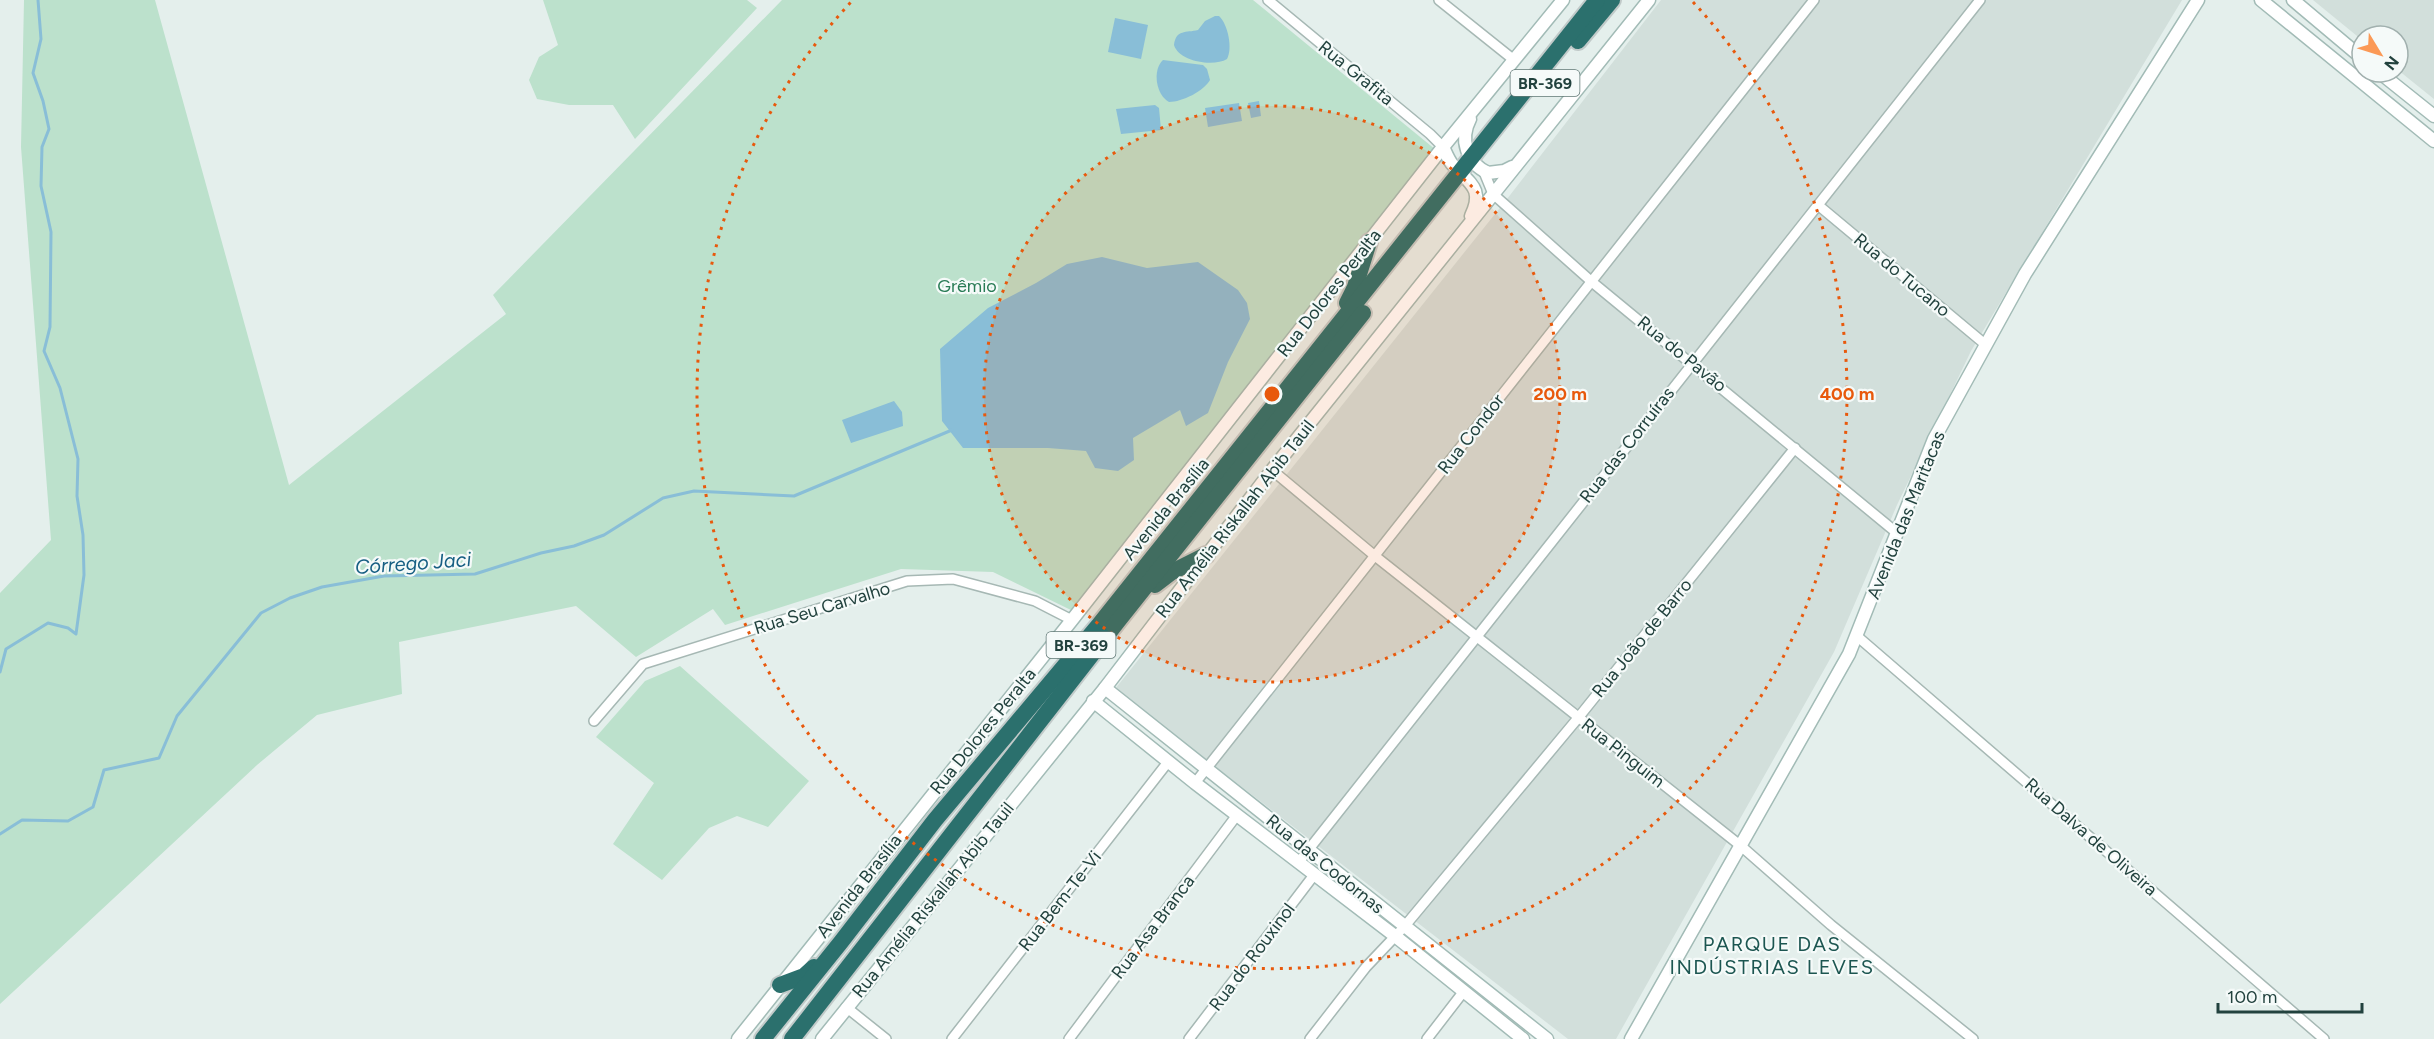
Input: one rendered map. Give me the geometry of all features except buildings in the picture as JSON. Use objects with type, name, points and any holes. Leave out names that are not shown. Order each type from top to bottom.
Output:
[{"type":"highway","name":"Avenida Brasília","points":[[792,1039],[1469,169],[1597,0]]},
{"type":"highway","name":"Avenida Brasília","points":[[763,1039],[934,820],[1098,626],[1321,346],[1612,0]]},
{"type":"highway","points":[[1321,346],[1355,288],[1369,242]]},
{"type":"highway","points":[[1118,621],[1172,572],[1206,555]]},
{"type":"highway","points":[[780,985],[809,972],[841,942]]},
{"type":"street","name":"Rua Grafita","points":[[1268,0],[1443,147]]},
{"type":"street","points":[[1439,0],[1514,60]]},
{"type":"street","name":"Rua Dolores Peralta","points":[[738,1039],[1072,620],[1443,147],[1563,0]]},
{"type":"street","name":"Rua Amélia Riskallah Abib Tauil","points":[[822,1039],[1105,688],[1272,470],[1649,0]]},
{"type":"street","name":"Rua Condor","points":[[1195,783],[1814,0]]},
{"type":"street","name":"Rua das Corruíras","points":[[1298,863],[1980,0]]},
{"type":"street","name":"Avenida das Maritacas","points":[[1631,1039],[1857,637],[1934,440],[2025,274],[2198,0]]},
{"type":"street","points":[[2261,0],[2434,141]]},
{"type":"street","points":[[2293,0],[2350,48]]},
{"type":"street","points":[[2394,84],[2434,116]]},
{"type":"street","points":[[1464,231],[1476,201],[1464,141],[1467,126],[1476,108]]},
{"type":"street","points":[[1443,147],[1469,169]]},
{"type":"street","points":[[1423,175],[1441,165],[1493,174],[1513,167]]},
{"type":"street","name":"Rua do Pavão","points":[[1469,169],[1493,194],[1592,282],[1898,533]]},
{"type":"street","name":"Rua do Tucano","points":[[1818,205],[1986,345]]},
{"type":"street","name":"Rua João de Barro","points":[[1310,1039],[1366,967],[1404,927],[1578,718],[1795,447]]},
{"type":"street","name":"Rua Pinguim","points":[[1272,470],[1476,637],[1741,846],[1832,925],[1972,1039]]},
{"type":"street","name":"Rua Seu Carvalho","points":[[594,721],[644,664],[907,581],[953,579],[1035,601],[1072,620]]},
{"type":"street","name":"Rua Dalva de Oliveira","points":[[1857,637],[2324,1039]]},
{"type":"street","name":"Rua das Codornas","points":[[1105,688],[1547,1039]]},
{"type":"street","name":"Rua das Codornas","points":[[1093,701],[1168,762],[1395,936],[1522,1039]]},
{"type":"street","name":"Rua Bem-Te-Vi","points":[[952,1039],[1168,762]]},
{"type":"street","name":"Rua Asa Branca","points":[[1069,1039],[1237,815]]},
{"type":"street","points":[[1329,886],[1339,873]]},
{"type":"street","name":"Rua do Rouxinol","points":[[1190,1039],[1314,875]]},
{"type":"street","points":[[1427,1039],[1464,991]]},
{"type":"street","points":[[1486,1010],[1496,998]]},
{"type":"street","points":[[846,1007],[886,1039]]},
{"type":"shaded area","points":[[1661,0],[2182,0],[1971,351],[1897,505],[1834,652],[1616,1039],[1568,1039],[1115,689],[1507,199]]},
{"type":"shaded area","points":[[2313,0],[2434,0],[2434,99],[2410,80],[2410,24],[2350,24],[2350,30]]},
{"type":"green space","name":"Grêmio","points":[[24,0],[155,0],[289,485],[506,314],[493,295],[782,0],[1253,0],[1436,150],[1075,612],[993,572],[901,569],[725,625],[713,609],[636,657],[576,606],[399,642],[402,694],[317,715],[257,765],[0,1004],[0,593],[51,540],[21,147]]},
{"type":"green space","points":[[543,0],[747,0],[757,8],[635,139],[613,105],[569,105],[537,99],[529,80],[539,57],[558,45]]},
{"type":"green space","points":[[680,666],[809,781],[768,827],[737,816],[709,828],[662,880],[613,844],[654,783],[596,737],[645,681]]},
{"type":"water","points":[[1219,16],[1227,30],[1230,49],[1227,59],[1206,63],[1190,59],[1177,51],[1174,45],[1179,34],[1198,30],[1205,21]]},
{"type":"water","points":[[1115,18],[1148,25],[1141,59],[1108,52]]},
{"type":"water","points":[[1163,60],[1203,65],[1207,69],[1210,80],[1192,95],[1169,102],[1161,94],[1157,82],[1157,70]]},
{"type":"water","points":[[1259,101],[1261,116],[1251,118],[1248,103]]},
{"type":"water","points":[[1239,103],[1242,121],[1208,127],[1205,108]]},
{"type":"water","points":[[1155,105],[1159,108],[1161,130],[1121,134],[1116,109]]},
{"type":"water","points":[[1102,257],[1147,268],[1198,262],[1238,290],[1247,303],[1250,319],[1228,362],[1208,413],[1186,426],[1180,410],[1133,438],[1134,460],[1118,471],[1095,468],[1086,451],[1048,448],[963,448],[942,421],[940,349],[988,308],[1067,264]]},
{"type":"water","points":[[894,401],[902,412],[903,426],[851,443],[842,420]]},
{"type":"waterway","points":[[0,672],[6,649],[48,623],[68,628],[76,634],[84,575],[83,535],[77,496],[78,459],[60,388],[44,351],[50,327],[51,232],[41,186],[42,147],[49,129],[43,101],[33,73],[41,39],[38,0]]},
{"type":"waterway","name":"Córrego Jaci","points":[[0,834],[22,820],[68,821],[93,807],[104,770],[159,758],[177,716],[261,613],[290,598],[322,587],[384,576],[475,574],[541,553],[574,546],[604,535],[663,498],[694,491],[794,496],[952,430]]},
{"type":"district","name":"PARQUE DAS INDÚSTRIAS LEVES","points":[[1772,956]]}]
